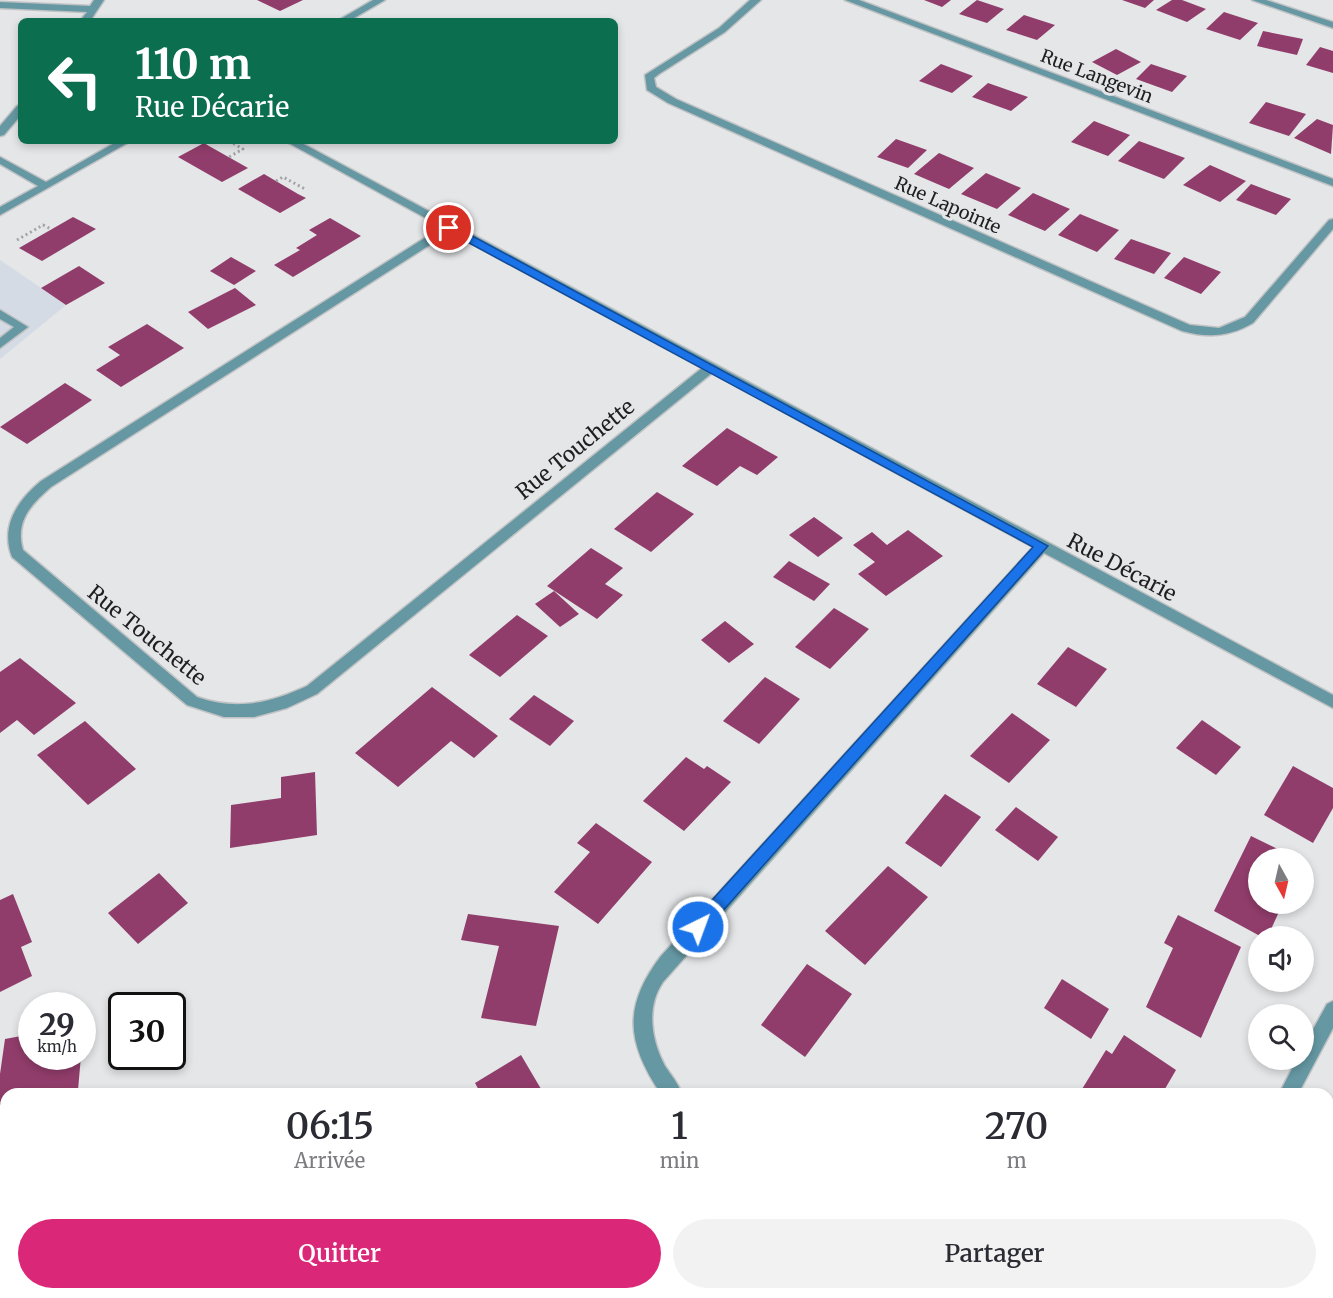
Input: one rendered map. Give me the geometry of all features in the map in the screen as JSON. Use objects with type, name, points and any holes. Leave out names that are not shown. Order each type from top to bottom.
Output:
[{"type":"street","points":[[87,18],[99,0]]},
{"type":"street","points":[[347,18],[380,0]]},
{"type":"street","name":"Rue Lapointe","points":[[756,0],[722,30],[654,72],[649,77],[651,88],[716,121],[1186,328],[1210,334],[1238,327],[1249,320],[1333,222]]},
{"type":"street","name":"Rue Langevin","points":[[850,0],[1333,183]]},
{"type":"street","points":[[1257,0],[1333,25]]},
{"type":"street","points":[[0,5],[93,9]]},
{"type":"street","points":[[0,134],[18,112]]},
{"type":"street","points":[[0,212],[121,144]]},
{"type":"street","name":"Rue Décarie","points":[[295,144],[1333,702]]},
{"type":"street","points":[[0,160],[46,186]]},
{"type":"street","name":"Rue Touchette","points":[[449,228],[46,484],[29,498],[18,512],[12,527],[12,540],[17,553],[192,701],[213,710],[236,713],[261,711],[312,690],[710,368]]},
{"type":"street","points":[[0,314],[22,327],[0,344]]},
{"type":"street","points":[[668,1088],[658,1075],[649,1052],[643,1023],[644,1000],[654,980],[667,962],[1041,546]]},
{"type":"street","points":[[1291,1088],[1333,1010]]},
{"type":"path","points":[[229,157],[243,149],[234,144]]},
{"type":"path","points":[[276,181],[283,177],[305,189]]},
{"type":"path","points":[[17,240],[43,225],[51,229]]},
{"type":"shaded area","points":[[0,260],[66,305],[0,359]]},
{"type":"building","points":[[257,0],[303,0],[280,11]]},
{"type":"building","points":[[924,0],[951,0],[942,7]]},
{"type":"building","points":[[977,0],[1004,9],[987,23],[959,14]]},
{"type":"building","points":[[1122,0],[1154,0],[1145,8]]},
{"type":"building","points":[[1172,0],[1182,0],[1206,9],[1187,22],[1156,10]]},
{"type":"building","points":[[1224,12],[1258,23],[1240,40],[1206,29]]},
{"type":"building","points":[[1024,15],[1055,25],[1037,40],[1006,30]]},
{"type":"building","points":[[1263,31],[1303,39],[1297,55],[1257,46]]},
{"type":"building","points":[[1320,47],[1333,51],[1333,73],[1306,65]]},
{"type":"building","points":[[1116,49],[1141,62],[1117,75],[1092,62]]},
{"type":"building","points":[[941,64],[973,76],[952,93],[919,81]]},
{"type":"building","points":[[1151,64],[1187,76],[1172,92],[1136,79]]},
{"type":"building","points":[[988,83],[1028,97],[1011,111],[972,97]]},
{"type":"building","points":[[1266,102],[1306,114],[1289,136],[1249,123]]},
{"type":"building","points":[[1317,119],[1333,125],[1331,154],[1294,138]]},
{"type":"building","points":[[1094,121],[1130,135],[1108,156],[1071,142]]},
{"type":"building","points":[[896,139],[927,150],[908,168],[877,157]]},
{"type":"building","points":[[1139,141],[1185,158],[1164,179],[1118,161]]},
{"type":"building","points":[[206,144],[248,168],[222,182],[178,157]]},
{"type":"building","points":[[939,153],[974,168],[949,189],[914,174]]},
{"type":"building","points":[[1210,165],[1246,181],[1220,202],[1183,185]]},
{"type":"building","points":[[986,173],[1021,188],[997,209],[961,194]]},
{"type":"building","points":[[264,174],[306,198],[280,213],[238,189]]},
{"type":"building","points":[[1251,184],[1291,199],[1276,215],[1236,200]]},
{"type":"building","points":[[1033,193],[1070,209],[1045,231],[1008,215]]},
{"type":"building","points":[[1080,214],[1119,230],[1097,252],[1058,235]]},
{"type":"building","points":[[73,217],[96,229],[42,261],[19,248]]},
{"type":"building","points":[[330,218],[361,236],[293,277],[274,265],[300,250],[296,248],[317,235],[309,230]]},
{"type":"building","points":[[1131,239],[1171,253],[1154,274],[1114,259]]},
{"type":"building","points":[[231,257],[256,271],[234,285],[210,271]]},
{"type":"building","points":[[1184,257],[1221,272],[1201,294],[1164,278]]},
{"type":"building","points":[[79,266],[105,283],[66,305],[41,288]]},
{"type":"building","points":[[235,288],[256,305],[208,329],[188,312]]},
{"type":"building","points":[[147,324],[184,348],[121,387],[96,370],[120,355],[108,347]]},
{"type":"building","points":[[65,383],[92,400],[27,444],[0,427]]},
{"type":"building","points":[[727,428],[778,457],[757,475],[740,466],[717,486],[682,466]]},
{"type":"building","points":[[657,492],[694,514],[651,552],[614,529]]},
{"type":"building","points":[[814,517],[843,538],[818,557],[789,535]]},
{"type":"building","points":[[908,530],[943,556],[886,596],[858,574],[875,562],[853,545],[872,532],[887,545]]},
{"type":"building","points":[[591,548],[623,568],[605,584],[623,595],[597,619],[547,586]]},
{"type":"building","points":[[789,561],[830,584],[814,601],[773,577]]},
{"type":"building","points":[[554,591],[579,614],[560,627],[535,604]]},
{"type":"building","points":[[834,608],[869,629],[830,669],[795,647]]},
{"type":"building","points":[[517,615],[548,636],[500,677],[469,655]]},
{"type":"building","points":[[725,621],[754,644],[729,663],[701,640]]},
{"type":"building","points":[[1068,647],[1107,669],[1076,707],[1037,684]]},
{"type":"building","points":[[20,658],[76,703],[34,735],[17,720],[0,733],[0,672]]},
{"type":"building","points":[[765,677],[800,699],[759,744],[723,721]]},
{"type":"building","points":[[432,687],[498,736],[474,758],[451,741],[398,787],[355,753]]},
{"type":"building","points":[[534,695],[574,721],[550,746],[509,719]]},
{"type":"building","points":[[1012,713],[1050,740],[1009,783],[970,756]]},
{"type":"building","points":[[1202,720],[1241,747],[1216,775],[1176,748]]},
{"type":"building","points":[[85,721],[136,769],[88,805],[37,755]]},
{"type":"building","points":[[686,757],[704,769],[707,766],[731,782],[684,831],[643,801]]},
{"type":"building","points":[[1293,766],[1333,788],[1333,808],[1313,843],[1264,815]]},
{"type":"building","points":[[315,772],[317,835],[230,848],[231,805],[281,798],[281,777]]},
{"type":"building","points":[[945,794],[981,817],[941,867],[905,843]]},
{"type":"building","points":[[1016,807],[1058,837],[1038,861],[995,830]]},
{"type":"building","points":[[596,823],[652,862],[598,924],[554,892],[590,852],[577,843]]},
{"type":"building","points":[[1251,836],[1276,848],[1248,848],[1248,914],[1278,914],[1273,926],[1248,926],[1248,929],[1214,911]]},
{"type":"building","points":[[888,866],[928,897],[865,965],[825,931]]},
{"type":"building","points":[[159,873],[188,903],[138,944],[108,913]]},
{"type":"building","points":[[13,894],[32,942],[21,947],[32,976],[0,992],[0,900]]},
{"type":"building","points":[[468,914],[559,926],[536,1026],[481,1018],[499,946],[461,940]]},
{"type":"building","points":[[1178,915],[1241,947],[1201,1038],[1146,1007],[1173,948],[1164,943]]},
{"type":"building","points":[[807,964],[852,994],[805,1057],[761,1025]]},
{"type":"building","points":[[1062,979],[1109,1009],[1091,1039],[1044,1008]]},
{"type":"building","points":[[1124,1035],[1176,1070],[1166,1088],[1083,1088],[1106,1050],[1112,1054]]},
{"type":"building","points":[[18,1037],[18,1070],[80,1070],[78,1088],[0,1088],[5,1039]]},
{"type":"building","points":[[521,1055],[540,1088],[478,1088],[475,1083]]},
{"type":"route","points":[[449,228],[1041,546],[698,927]]}]
